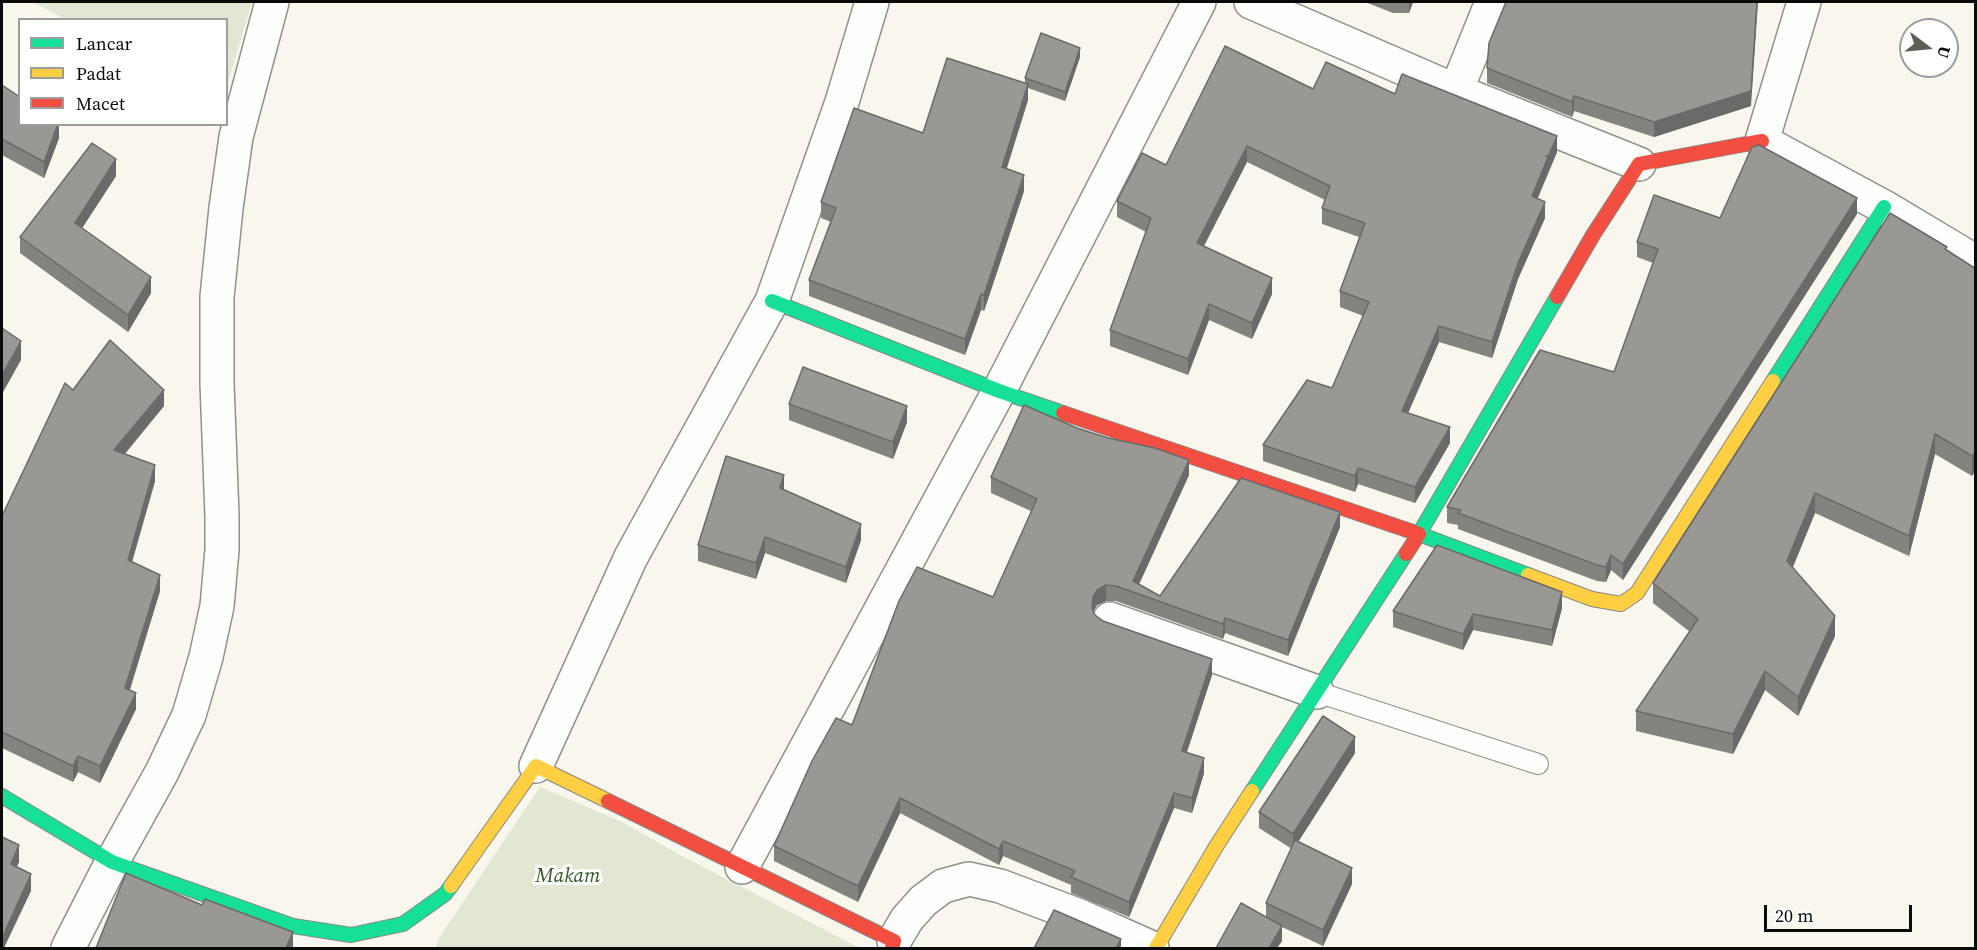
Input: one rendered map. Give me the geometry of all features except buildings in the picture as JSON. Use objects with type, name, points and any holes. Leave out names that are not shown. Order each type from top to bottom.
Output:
[{"type":"street","points":[[68,948],[162,772],[189,715],[206,657],[217,606],[222,538],[217,383],[219,274],[236,137],[272,2]]},
{"type":"street","points":[[2,796],[112,862],[293,927],[351,934],[403,924],[445,894],[536,766],[631,556],[772,301],[842,102],[872,2]]},
{"type":"street","points":[[742,867],[999,391],[1199,2]]},
{"type":"street","points":[[1251,2],[1456,91],[1639,164],[1762,141],[1884,207],[1976,262]]},
{"type":"street","points":[[1456,91],[1492,2]]},
{"type":"street","points":[[1762,141],[1804,2]]},
{"type":"street","points":[[536,766],[742,867],[893,945],[907,919],[923,901],[943,886],[969,879],[1000,886],[1080,916],[1154,948],[1217,845],[1419,534],[1593,235],[1639,164]]},
{"type":"street","points":[[772,301],[999,391],[1419,534],[1592,599],[1621,604],[1637,593],[1884,207]]},
{"type":"street","points":[[1110,619],[1317,692]]},
{"type":"lane","points":[[1317,692],[1538,764]]},
{"type":"green space","points":[[32,2],[252,2],[228,83],[228,18],[63,18]]},
{"type":"green space","name":"Makam","points":[[540,787],[622,822],[680,855],[860,948],[436,948],[439,938]]},
{"type":"traffic: fast","points":[[1773,381],[1884,207]]},
{"type":"traffic: fast","points":[[1528,575],[1419,534],[1557,297]]},
{"type":"traffic: fast","points":[[772,301],[999,391],[1063,413]]},
{"type":"traffic: fast","points":[[1252,791],[1406,554]]},
{"type":"traffic: fast","points":[[2,796],[112,862],[293,926],[351,935],[403,924],[445,894],[451,886]]},
{"type":"traffic: slow","points":[[1528,575],[1592,599],[1621,604],[1637,593],[1773,381]]},
{"type":"traffic: slow","points":[[451,886],[536,766],[608,801]]},
{"type":"traffic: slow","points":[[1156,948],[1252,791]]},
{"type":"traffic: jam","points":[[1557,297],[1593,235],[1639,164],[1762,141]]},
{"type":"traffic: jam","points":[[1063,413],[1419,534],[1406,554]]},
{"type":"traffic: jam","points":[[608,801],[894,941],[892,948]]}]
